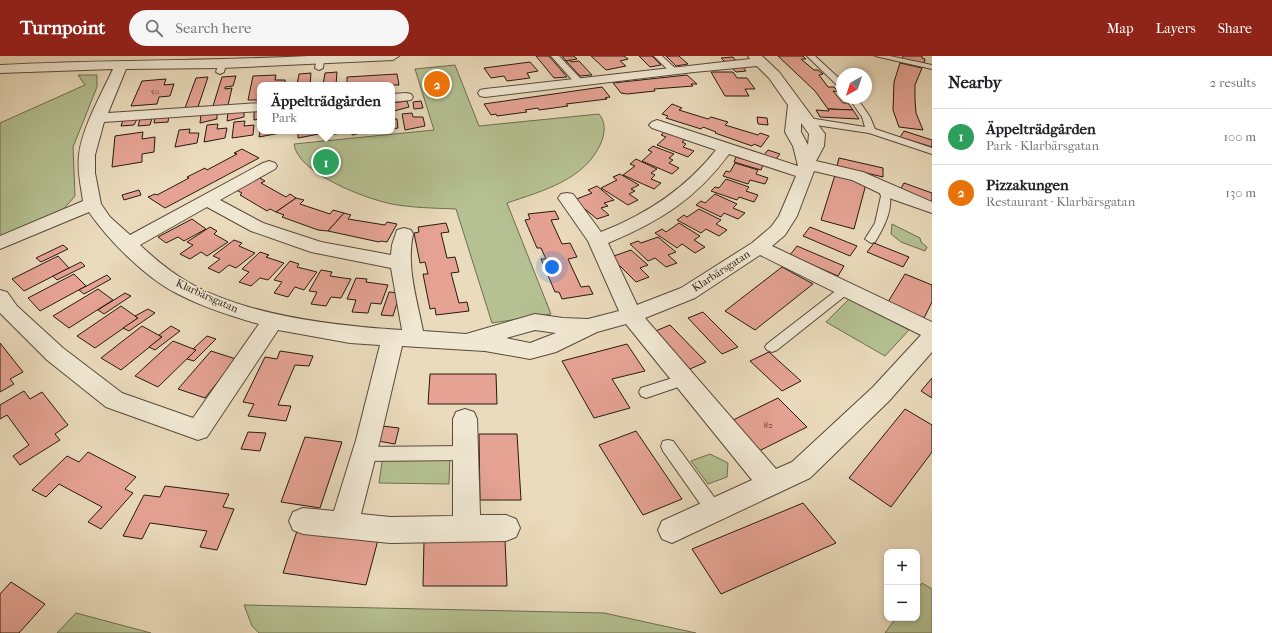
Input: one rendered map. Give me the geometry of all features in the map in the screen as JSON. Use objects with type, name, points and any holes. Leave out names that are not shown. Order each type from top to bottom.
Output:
[{"type":"street","points":[[0,70],[62,66],[221,68],[268,59],[320,64],[349,57],[393,56]]},
{"type":"street","points":[[485,93],[758,59]]},
{"type":"street","name":"Klarbärsgatan","points":[[121,66],[98,118],[86,155],[87,173],[92,204],[104,221],[151,267],[182,288],[221,304],[272,321],[350,335],[485,343],[530,351],[548,346],[590,326],[631,315],[688,293],[759,247],[778,231],[788,216],[805,169],[818,140],[817,134],[809,121],[795,106],[774,75],[758,59]]},
{"type":"street","points":[[795,106],[793,132],[801,146],[805,169]]},
{"type":"street","points":[[98,118],[257,107]]},
{"type":"street","points":[[657,125],[726,147],[805,169],[857,176],[898,195],[932,208]]},
{"type":"street","points":[[598,240],[656,213],[696,183],[726,147]]},
{"type":"street","points":[[128,244],[269,166]]},
{"type":"street","points":[[567,198],[598,240],[631,315],[771,483]]},
{"type":"street","points":[[207,200],[257,227],[318,248],[400,262]]},
{"type":"street","points":[[0,243],[92,204]]},
{"type":"street","points":[[344,524],[364,454],[403,338],[400,262],[401,241],[404,234]]},
{"type":"street","points":[[759,247],[932,331]]},
{"type":"street","points":[[0,297],[10,311],[55,354],[114,400],[198,430],[272,321]]},
{"type":"street","points":[[672,530],[801,470],[881,394],[932,337]]},
{"type":"street","points":[[465,419],[467,529]]},
{"type":"street","points":[[303,521],[344,524],[390,530],[506,528]]},
{"type":"lane","points":[[555,56],[578,81]]},
{"type":"lane","points":[[658,56],[673,70]]},
{"type":"lane","points":[[811,56],[836,80]]},
{"type":"lane","points":[[879,56],[932,67]]},
{"type":"lane","points":[[857,104],[866,117],[871,131]]},
{"type":"lane","points":[[809,121],[871,131],[932,151]]},
{"type":"lane","points":[[871,239],[880,223],[886,196],[882,187]]},
{"type":"lane","points":[[772,347],[846,289]]},
{"type":"lane","points":[[646,392],[685,380]]},
{"type":"lane","points":[[668,446],[714,510]]},
{"type":"lane","points":[[364,454],[466,453]]},
{"type":"green space","points":[[455,65],[479,126],[599,114],[603,120],[604,132],[601,143],[594,156],[584,166],[561,182],[534,194],[507,203],[551,314],[492,323],[456,209],[424,208],[392,204],[366,197],[334,183],[319,174],[307,165],[298,155],[294,144],[434,130],[415,69]]},
{"type":"green space","points":[[78,75],[97,75],[97,87],[73,147],[75,196],[61,212],[0,241],[0,123],[85,85]]},
{"type":"green space","points":[[892,224],[920,238],[921,242],[927,247],[925,251],[901,242],[891,234]]},
{"type":"green space","points":[[850,298],[909,330],[885,356],[826,322]]},
{"type":"green space","points":[[450,454],[449,484],[379,483],[383,455]]},
{"type":"green space","points":[[710,454],[728,463],[727,477],[708,484],[691,461]]},
{"type":"green space","points":[[922,583],[932,589],[932,633],[885,633],[894,621],[920,621],[920,586]]},
{"type":"green space","points":[[244,605],[604,613],[696,633],[259,633],[252,626]]},
{"type":"green space","points":[[76,613],[151,633],[57,633]]},
{"type":"building","points":[[536,56],[549,56],[567,77],[554,78]]},
{"type":"building","points":[[562,56],[574,56],[577,59],[566,61]]},
{"type":"building","points":[[591,56],[624,56],[628,59],[620,61],[626,66],[606,70]]},
{"type":"building","points":[[639,56],[652,56],[661,65],[650,67]]},
{"type":"building","points":[[666,56],[679,56],[688,64],[676,66]]},
{"type":"building","points":[[778,56],[803,56],[806,59],[801,59],[814,70],[818,70],[823,74],[819,75],[828,87],[834,87],[836,90],[836,92],[833,91],[836,95],[836,104],[849,104],[853,110],[828,109],[815,91]]},
{"type":"building","points":[[903,56],[922,56],[922,58],[925,59],[924,63],[902,59]]},
{"type":"building","points":[[733,57],[737,62],[725,62],[721,58]]},
{"type":"building","points":[[570,60],[571,62],[579,61],[592,75],[580,76],[566,61]]},
{"type":"building","points":[[530,62],[538,71],[527,73],[530,78],[507,81],[504,76],[491,78],[484,68]]},
{"type":"building","points":[[900,63],[922,68],[915,85],[915,100],[916,113],[923,130],[899,127],[893,110],[894,82]]},
{"type":"building","points":[[742,66],[746,71],[736,72],[731,67]]},
{"type":"building","points":[[337,72],[336,82],[324,82],[325,73]]},
{"type":"building","points":[[711,72],[733,72],[737,78],[747,78],[755,89],[745,89],[749,96],[725,96]]},
{"type":"building","points":[[311,73],[310,82],[298,82],[299,74]]},
{"type":"building","points":[[397,74],[399,85],[395,85],[395,82],[347,82],[347,77]]},
{"type":"building","points":[[276,75],[275,80],[285,80],[285,82],[257,82],[257,100],[248,100],[253,76]]},
{"type":"building","points":[[687,75],[697,84],[691,84],[693,86],[654,89],[655,91],[627,94],[621,93],[613,83]]},
{"type":"building","points":[[236,76],[233,86],[225,87],[225,89],[232,88],[228,105],[213,106],[222,77]]},
{"type":"building","points":[[208,77],[198,107],[185,108],[196,78]]},
{"type":"building","points":[[166,79],[164,85],[174,84],[170,96],[159,97],[157,104],[131,106],[142,81]]},
{"type":"building","points":[[443,79],[446,89],[430,90],[427,80]]},
{"type":"building","points":[[602,87],[610,97],[605,98],[607,99],[566,104],[568,106],[539,110],[538,108],[525,110],[527,112],[497,116],[496,114],[491,115],[484,104]]},
{"type":"building","points":[[407,101],[409,107],[395,111],[395,103]]},
{"type":"building","points":[[421,101],[423,108],[414,109],[413,102]]},
{"type":"building","points":[[672,104],[682,108],[679,110],[708,119],[711,117],[728,122],[725,125],[758,135],[760,133],[769,136],[761,147],[754,144],[752,146],[715,133],[716,132],[703,127],[701,129],[666,118],[668,116],[662,114]]},
{"type":"building","points":[[828,109],[853,110],[859,119],[820,117],[816,110],[829,111]]},
{"type":"building","points":[[257,110],[257,120],[254,120],[254,111]]},
{"type":"building","points":[[244,111],[244,117],[227,121],[228,112]]},
{"type":"building","points":[[217,113],[217,119],[200,123],[201,114]]},
{"type":"building","points":[[412,113],[413,117],[423,117],[425,126],[405,130],[402,114]]},
{"type":"building","points":[[169,115],[168,122],[154,123],[155,117]]},
{"type":"building","points":[[757,117],[767,118],[768,125],[758,124]]},
{"type":"building","points":[[152,118],[150,125],[138,126],[140,119]]},
{"type":"building","points":[[137,119],[134,125],[121,126],[123,120]]},
{"type":"building","points":[[395,119],[397,119],[398,128],[395,128]]},
{"type":"building","points":[[245,121],[244,126],[254,125],[253,135],[232,138],[234,122]]},
{"type":"building","points":[[218,124],[217,129],[227,128],[225,138],[204,142],[207,125]]},
{"type":"building","points":[[190,129],[189,133],[199,133],[197,143],[175,147],[179,130]]},
{"type":"building","points":[[665,131],[687,138],[682,142],[686,144],[683,147],[694,151],[688,157],[657,145],[666,137],[661,135]]},
{"type":"building","points":[[904,131],[932,140],[932,147],[900,137]]},
{"type":"building","points":[[143,132],[142,139],[155,137],[154,152],[142,154],[142,162],[112,167],[115,136]]},
{"type":"building","points":[[260,134],[275,134],[259,137]]},
{"type":"building","points":[[298,134],[319,134],[298,138]]},
{"type":"building","points":[[325,134],[336,134],[325,136]]},
{"type":"building","points":[[653,146],[674,154],[669,158],[673,160],[669,163],[679,168],[672,174],[642,161],[652,152],[648,150]]},
{"type":"building","points":[[242,149],[259,158],[165,208],[148,197],[155,194],[157,195],[205,168],[207,170],[237,154],[234,153]]},
{"type":"building","points":[[768,150],[780,154],[776,159],[764,155]]},
{"type":"building","points":[[736,157],[763,165],[761,170],[734,162]]},
{"type":"building","points":[[839,158],[883,168],[883,177],[837,166]]},
{"type":"building","points":[[636,159],[657,169],[651,173],[655,175],[651,179],[661,183],[654,189],[623,175],[635,166],[630,164]]},
{"type":"building","points":[[735,163],[758,170],[756,174],[768,178],[765,184],[750,180],[748,184],[723,176],[726,171],[730,172]]},
{"type":"building","points":[[620,174],[639,185],[631,189],[635,191],[629,194],[638,200],[628,205],[601,188],[617,180],[613,177]]},
{"type":"building","points":[[835,175],[866,184],[854,229],[821,220]]},
{"type":"building","points":[[258,177],[265,181],[261,183],[286,197],[290,194],[296,198],[276,212],[270,209],[267,211],[240,195],[242,193],[236,190]]},
{"type":"building","points":[[726,179],[749,187],[746,191],[758,195],[754,202],[739,197],[737,200],[711,191],[715,187],[719,188]]},
{"type":"building","points":[[904,183],[932,193],[932,204],[899,192]]},
{"type":"building","points":[[597,186],[614,200],[604,203],[608,206],[601,208],[609,215],[597,219],[574,200],[592,193],[588,190]]},
{"type":"building","points":[[139,190],[141,195],[124,200],[122,195]]},
{"type":"building","points":[[715,194],[737,204],[733,208],[745,213],[738,219],[724,213],[721,217],[696,205],[701,201],[705,203]]},
{"type":"building","points":[[296,198],[304,200],[300,204],[330,214],[333,210],[344,213],[328,231],[318,230],[282,217],[284,215],[276,212]]},
{"type":"building","points":[[699,209],[721,220],[716,224],[727,230],[719,236],[706,229],[701,233],[677,220],[684,215],[687,217]]},
{"type":"building","points":[[555,211],[559,219],[551,220],[562,244],[570,243],[577,257],[568,259],[581,287],[589,286],[593,294],[562,299],[559,292],[555,292],[541,259],[546,259],[541,248],[537,248],[525,220],[530,219],[528,214]]},
{"type":"building","points":[[344,213],[351,215],[348,219],[385,225],[387,222],[397,224],[387,242],[379,242],[328,231]]},
{"type":"building","points":[[192,219],[206,229],[184,241],[178,237],[166,243],[158,237]]},
{"type":"building","points":[[446,223],[449,232],[441,233],[447,258],[455,257],[459,272],[451,273],[459,303],[467,302],[469,311],[436,315],[435,308],[430,309],[423,274],[428,274],[425,262],[420,263],[414,233],[419,232],[418,227]]},
{"type":"building","points":[[679,223],[700,236],[694,240],[705,247],[695,253],[682,244],[677,248],[655,233],[662,229],[666,232]]},
{"type":"building","points":[[210,227],[217,231],[214,234],[228,242],[207,256],[201,252],[190,259],[180,254],[193,245],[187,242]]},
{"type":"building","points":[[810,227],[857,246],[850,256],[803,236]]},
{"type":"building","points":[[658,237],[676,252],[668,255],[677,263],[666,267],[655,258],[648,261],[630,244],[638,241],[641,243]]},
{"type":"building","points":[[234,240],[242,243],[239,246],[255,253],[236,268],[229,265],[219,273],[208,268],[220,259],[213,256]]},
{"type":"building","points":[[874,243],[909,257],[903,267],[867,252]]},
{"type":"building","points":[[63,245],[68,249],[41,262],[36,258]]},
{"type":"building","points":[[797,246],[844,266],[838,276],[790,255]]},
{"type":"building","points":[[631,250],[648,265],[640,268],[649,277],[636,282],[611,257]]},
{"type":"building","points":[[260,252],[269,255],[266,257],[284,263],[268,280],[260,278],[251,286],[239,282],[249,272],[242,269]]},
{"type":"building","points":[[58,256],[69,268],[24,291],[12,279]]},
{"type":"building","points":[[290,261],[299,264],[297,267],[317,272],[304,290],[295,287],[288,297],[274,293],[282,282],[274,280]]},
{"type":"building","points":[[81,262],[85,266],[57,280],[53,276]]},
{"type":"building","points":[[782,267],[813,284],[755,330],[725,311]]},
{"type":"building","points":[[321,270],[332,272],[330,276],[351,279],[341,298],[331,297],[326,306],[311,304],[317,292],[309,291]]},
{"type":"building","points":[[74,274],[86,286],[40,311],[28,298]]},
{"type":"building","points":[[905,274],[932,285],[932,302],[924,318],[888,302]]},
{"type":"building","points":[[107,275],[111,279],[84,294],[79,290]]},
{"type":"building","points":[[356,278],[367,279],[366,282],[388,285],[381,304],[371,303],[368,313],[352,312],[356,300],[347,299]]},
{"type":"building","points":[[98,289],[113,300],[69,328],[53,316]]},
{"type":"building","points":[[389,292],[400,293],[393,316],[381,315]]},
{"type":"building","points":[[125,293],[131,296],[104,314],[98,310]]},
{"type":"building","points":[[121,306],[138,318],[95,348],[77,336]]},
{"type":"building","points":[[148,309],[155,313],[129,331],[123,328],[138,318],[135,316]]},
{"type":"building","points":[[703,312],[738,347],[722,354],[688,318]]},
{"type":"building","points":[[670,325],[706,362],[690,369],[653,332]]},
{"type":"building","points":[[142,326],[162,337],[121,370],[101,358]]},
{"type":"building","points":[[171,326],[180,331],[155,350],[149,347],[162,337],[159,335]]},
{"type":"building","points":[[207,336],[216,339],[194,361],[187,359],[196,350],[193,349]]},
{"type":"building","points":[[173,341],[196,350],[158,387],[135,376]]},
{"type":"building","points":[[0,343],[23,372],[10,379],[14,384],[0,392]]},
{"type":"building","points":[[627,344],[645,371],[612,379],[630,408],[594,418],[562,361]]},
{"type":"building","points":[[211,351],[236,359],[205,398],[178,389]]},
{"type":"building","points":[[280,351],[313,356],[309,366],[295,365],[278,405],[291,406],[286,421],[248,416],[254,404],[243,402],[265,357],[277,359]]},
{"type":"building","points":[[769,352],[801,381],[782,391],[750,361]]},
{"type":"building","points":[[430,374],[496,374],[497,404],[428,404]]},
{"type":"building","points":[[932,378],[932,398],[921,391]]},
{"type":"building","points":[[24,391],[30,399],[42,392],[68,425],[55,434],[60,440],[20,465],[13,456],[29,445],[7,415],[0,419],[0,405]]},
{"type":"building","points":[[778,398],[807,427],[757,452],[729,422]]},
{"type":"building","points":[[905,409],[932,425],[932,452],[891,507],[849,478]]},
{"type":"building","points":[[382,426],[399,428],[395,444],[378,441]]},
{"type":"building","points":[[636,431],[682,499],[643,515],[599,445]]},
{"type":"building","points":[[248,432],[266,433],[260,451],[241,449]]},
{"type":"building","points":[[479,434],[517,434],[521,500],[480,500]]},
{"type":"building","points":[[305,437],[342,442],[320,508],[281,502]]},
{"type":"building","points":[[88,452],[136,477],[125,489],[133,493],[101,529],[88,522],[102,507],[59,484],[46,497],[32,490],[67,456],[79,462]]},
{"type":"building","points":[[165,486],[229,494],[223,507],[234,509],[217,550],[200,547],[207,531],[150,523],[142,539],[123,536],[144,495],[160,497]]},
{"type":"building","points":[[803,503],[836,543],[721,594],[692,549]]},
{"type":"building","points":[[298,528],[378,540],[366,585],[283,573]]},
{"type":"building","points":[[505,540],[507,586],[423,586],[424,541]]},
{"type":"building","points":[[11,582],[45,604],[19,633],[0,633],[0,594]]},
{"type":"place","name":"Pizzakungen","points":[[437,84]]},
{"type":"place","name":"Äppelträdgården","points":[[326,162]]}]
